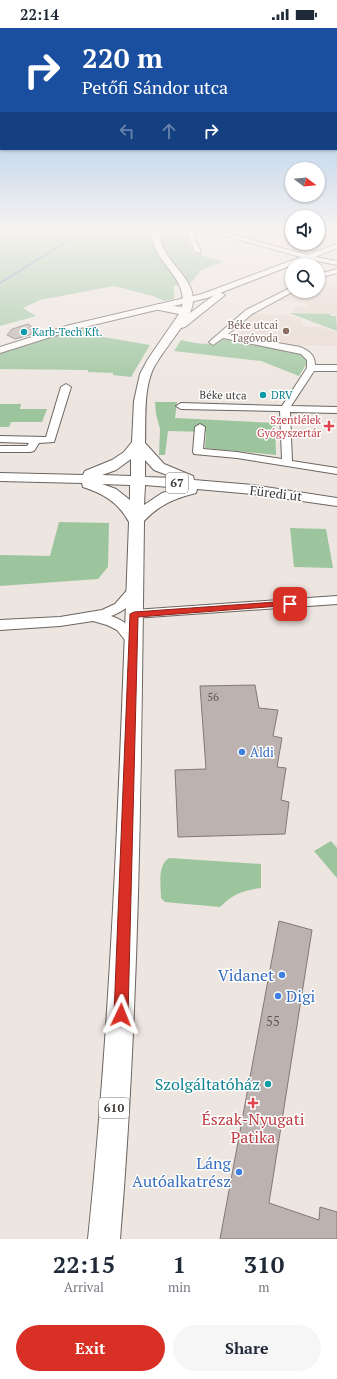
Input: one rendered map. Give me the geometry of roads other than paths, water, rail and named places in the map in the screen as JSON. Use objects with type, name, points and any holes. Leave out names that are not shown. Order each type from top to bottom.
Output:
[{"type":"main road","points":[[184,288],[188,300]]},
{"type":"main road","points":[[189,288],[194,291],[219,293]]},
{"type":"main road","points":[[170,335],[219,293]]},
{"type":"main road","name":"610","points":[[104,1239],[121,1015],[134,642],[134,591],[140,401],[143,381],[148,367],[185,313],[188,300]]},
{"type":"main road","points":[[158,307],[179,309],[185,313]]},
{"type":"main road","points":[[67,478],[96,473],[114,466],[133,452],[138,443],[159,467],[177,476],[216,486]]},
{"type":"main road","name":"67","points":[[0,477],[67,478],[216,486]]},
{"type":"main road","points":[[67,478],[115,494],[127,505],[136,521],[147,508],[170,495],[216,486]]},
{"type":"main road","name":"Füredi út","points":[[216,486],[337,502]]},
{"type":"street","points":[[0,350],[57,331],[188,300],[204,300],[231,288]]},
{"type":"street","points":[[213,342],[249,312],[285,293]]},
{"type":"street","points":[[220,335],[297,349],[309,355],[312,363],[311,368],[285,408],[288,463]]},
{"type":"street","points":[[311,368],[337,368]]},
{"type":"street","points":[[0,439],[50,440],[66,387]]},
{"type":"street","name":"Béke utca","points":[[181,406],[337,410]]},
{"type":"street","points":[[200,427],[198,452],[237,455],[337,471]]},
{"type":"street","points":[[0,449],[30,449],[36,440]]},
{"type":"street","points":[[0,625],[94,617],[120,606],[134,591]]},
{"type":"street","points":[[134,614],[337,600]]},
{"type":"street","points":[[94,617],[117,623],[129,633],[134,642]]},
{"type":"street","points":[[92,1239],[108,1201]]},
{"type":"place","name":"Béke utcai Tagóvoda","points":[[286,331]]},
{"type":"place","name":"Karb-Tech Kft.","points":[[24,332]]},
{"type":"place","name":"DRV","points":[[263,395]]},
{"type":"place","name":"Szentlélek Gyógyszertár","points":[[329,426]]},
{"type":"place","name":"Aldi","points":[[242,752]]},
{"type":"place","name":"Vidanet","points":[[282,975]]},
{"type":"place","name":"Digi","points":[[278,996]]},
{"type":"place","name":"Szolgáltatóház","points":[[268,1084]]},
{"type":"place","name":"Észak-Nyugati Patika","points":[[253,1103]]},
{"type":"place","name":"Láng Autóalkatrész","points":[[239,1172]]}]
